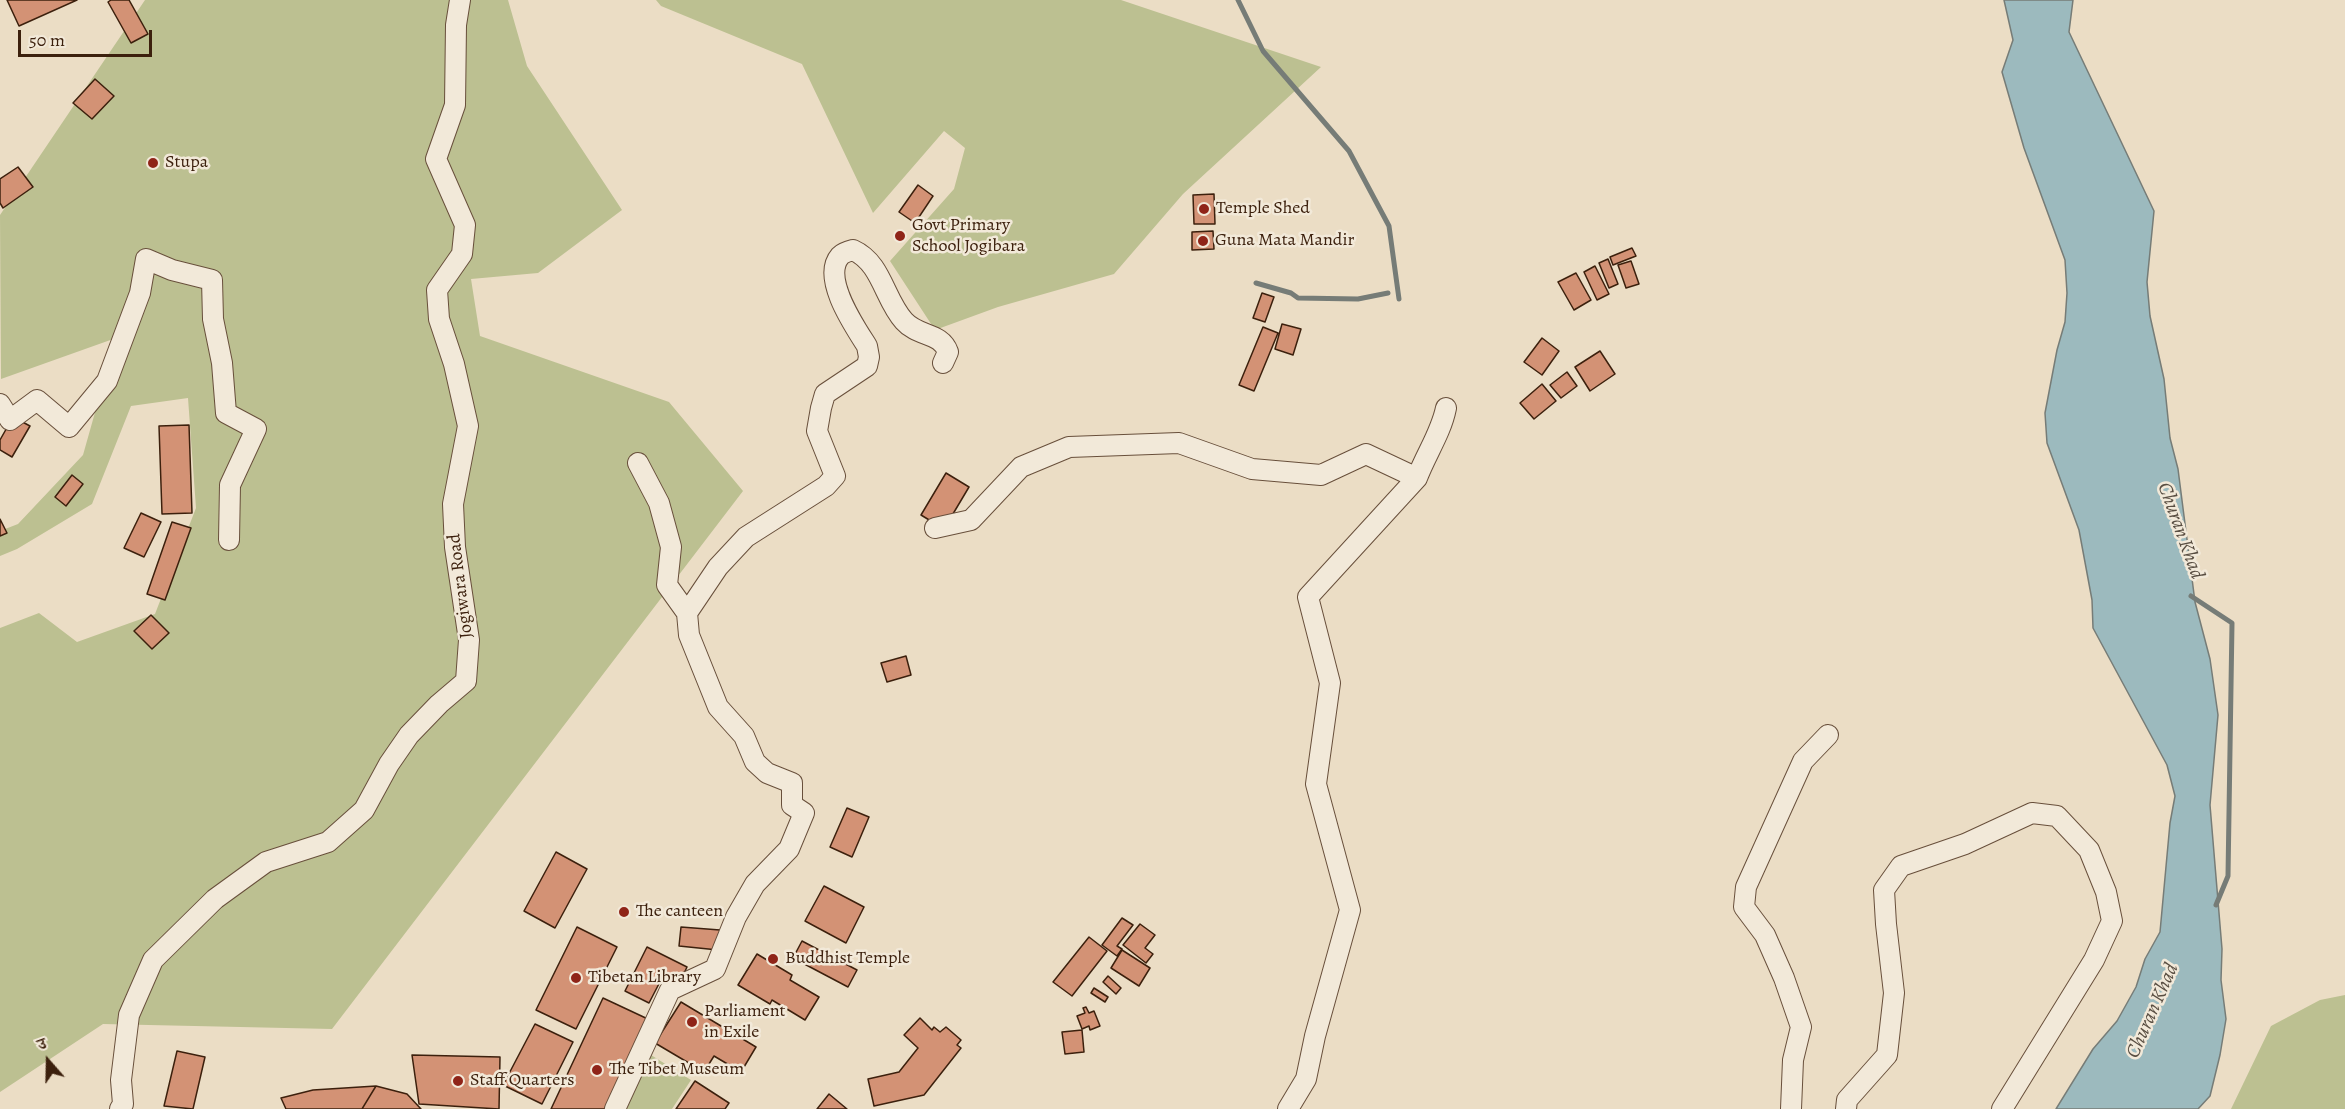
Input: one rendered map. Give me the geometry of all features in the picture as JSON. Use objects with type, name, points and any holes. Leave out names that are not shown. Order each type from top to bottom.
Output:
[{"type":"street","name":"Jogiwara Road","points":[[120,1109],[123,1104],[121,1080],[129,1016],[153,960],[215,899],[266,862],[328,842],[364,810],[389,764],[409,735],[439,704],[466,681],[469,640],[455,547],[453,504],[468,426],[454,364],[440,319],[437,290],[462,254],[465,225],[436,159],[455,105],[456,25],[460,0]]},
{"type":"street","points":[[687,613],[718,567],[746,537],[826,486],[835,476],[817,431],[820,408],[825,394],[858,374],[867,366],[869,357],[867,346],[837,289],[834,276],[841,255],[853,250],[862,254],[875,268],[905,322],[923,334],[939,338],[945,345],[948,352],[943,363]]},
{"type":"street","points":[[0,404],[10,420],[37,400],[69,427],[107,381],[140,293],[146,259],[172,270],[212,280],[213,319],[222,363],[226,412],[256,429],[230,485],[229,540]]},
{"type":"street","points":[[1288,1109],[1306,1079],[1315,1036],[1350,910],[1316,784],[1330,683],[1308,597],[1417,478],[1443,424],[1446,408]]},
{"type":"street","points":[[935,528],[971,520],[1020,467],[1069,447],[1179,443],[1252,470],[1321,475],[1366,454],[1417,478]]},
{"type":"street","points":[[615,1109],[670,990],[715,969],[736,917],[755,884],[789,849],[804,813],[792,805],[792,783],[767,773],[754,762],[744,736],[718,707],[689,635],[687,613],[667,585],[671,547],[659,503],[638,463]]},
{"type":"street","points":[[1791,1109],[1793,1060],[1801,1026],[1784,978],[1765,935],[1744,907],[1746,887],[1803,761],[1828,735]]},
{"type":"street","points":[[1846,1109],[1847,1100],[1887,1055],[1894,993],[1884,890],[1901,866],[1965,844],[2032,813],[2057,816],[2088,850],[2106,892],[2112,921],[2094,960],[2002,1109]]},
{"type":"green space","points":[[145,0],[508,0],[527,66],[622,210],[538,273],[471,279],[480,336],[669,402],[743,491],[332,1029],[103,1024],[0,1092],[0,628],[39,613],[77,642],[155,614],[196,508],[188,398],[131,406],[92,504],[17,549],[0,556],[0,531],[18,524],[83,455],[116,338],[1,379],[0,215]]},
{"type":"green space","points":[[656,0],[1121,0],[1321,67],[1183,194],[1114,274],[998,307],[935,330],[890,261],[954,189],[965,148],[944,131],[873,213],[802,64],[661,6]]},
{"type":"green space","points":[[2345,995],[2345,1109],[2231,1109],[2271,1026],[2320,1000]]},
{"type":"green space","points":[[651,1055],[691,1080],[672,1109],[623,1109]]},
{"type":"water","points":[[2004,0],[2073,0],[2069,32],[2154,211],[2147,282],[2150,316],[2164,379],[2170,438],[2178,469],[2195,602],[2210,659],[2218,715],[2210,805],[2222,949],[2221,980],[2226,1019],[2210,1096],[2198,1109],[2056,1109],[2093,1049],[2117,1021],[2136,987],[2145,959],[2160,932],[2170,823],[2175,796],[2167,765],[2093,628],[2092,600],[2079,530],[2047,443],[2045,413],[2057,350],[2065,322],[2067,293],[2065,260],[2024,148],[2002,72],[2013,40]]},
{"type":"building","points":[[7,0],[77,0],[19,26]]},
{"type":"building","points":[[129,0],[148,34],[131,43],[108,2]]},
{"type":"building","points":[[95,79],[114,96],[92,119],[73,103]]},
{"type":"building","points":[[18,167],[33,187],[3,208],[0,203],[0,179]]},
{"type":"building","name":"Govt Primary School Jogibara","points":[[918,185],[933,196],[915,223],[899,212]]},
{"type":"building","name":"Temple Shed","points":[[1214,194],[1215,224],[1194,224],[1193,195]]},
{"type":"building","name":"Guna Mata Mandir","points":[[1213,231],[1214,249],[1192,250],[1192,232]]},
{"type":"building","points":[[1632,248],[1636,256],[1613,265],[1610,257]]},
{"type":"building","points":[[1608,259],[1618,284],[1609,288],[1599,263]]},
{"type":"building","points":[[1631,261],[1639,284],[1626,288],[1618,265]]},
{"type":"building","points":[[1595,266],[1609,294],[1597,300],[1584,272]]},
{"type":"building","points":[[1576,273],[1591,300],[1574,310],[1558,282]]},
{"type":"building","points":[[1262,293],[1274,297],[1265,322],[1253,318]]},
{"type":"building","points":[[1282,324],[1301,329],[1293,355],[1275,349]]},
{"type":"building","points":[[1263,327],[1278,333],[1254,391],[1239,385]]},
{"type":"building","points":[[1542,338],[1559,351],[1542,375],[1524,362]]},
{"type":"building","points":[[1600,351],[1615,374],[1590,391],[1575,367]]},
{"type":"building","points":[[1567,372],[1577,386],[1561,398],[1550,385]]},
{"type":"building","points":[[1542,384],[1556,401],[1534,419],[1520,403]]},
{"type":"building","points":[[13,417],[30,426],[12,457],[0,450],[0,440]]},
{"type":"building","points":[[189,425],[192,513],[162,514],[159,426]]},
{"type":"building","points":[[946,473],[969,487],[944,529],[921,515]]},
{"type":"building","points":[[72,475],[83,484],[66,506],[55,497]]},
{"type":"building","points":[[141,513],[161,522],[144,557],[124,548]]},
{"type":"building","points":[[0,519],[7,533],[0,536]]},
{"type":"building","points":[[172,522],[191,528],[165,600],[147,594]]},
{"type":"building","points":[[151,615],[169,633],[152,649],[134,631]]},
{"type":"building","points":[[906,656],[911,675],[887,682],[881,663]]},
{"type":"building","points":[[847,808],[869,817],[852,857],[830,847]]},
{"type":"building","points":[[556,852],[587,869],[555,928],[524,911]]},
{"type":"building","points":[[824,886],[864,907],[846,943],[805,921]]},
{"type":"building","points":[[1122,918],[1133,925],[1117,946],[1122,949],[1117,956],[1102,945]]},
{"type":"building","points":[[1140,924],[1155,935],[1145,948],[1153,954],[1146,963],[1123,945]]},
{"type":"building","name":"Tibetan Library","points":[[577,927],[617,947],[576,1029],[536,1010]]},
{"type":"building","points":[[681,927],[720,930],[718,950],[679,946]]},
{"type":"building","points":[[1089,937],[1107,951],[1072,996],[1053,982]]},
{"type":"building","points":[[802,941],[857,970],[848,987],[793,958]]},
{"type":"building","points":[[647,947],[687,967],[679,984],[663,976],[649,1003],[625,991]]},
{"type":"building","points":[[1122,950],[1150,968],[1139,986],[1111,968]]},
{"type":"building","points":[[757,954],[792,975],[790,980],[819,997],[805,1020],[772,1000],[770,1004],[738,985]]},
{"type":"building","points":[[1108,976],[1121,988],[1116,994],[1103,982]]},
{"type":"building","points":[[1094,988],[1108,997],[1105,1002],[1091,993]]},
{"type":"building","points":[[603,998],[650,1020],[608,1109],[551,1109]]},
{"type":"building","name":"Parliament in Exile","points":[[681,1002],[756,1047],[741,1072],[714,1056],[704,1072],[655,1043]]},
{"type":"building","points":[[1086,1007],[1089,1013],[1094,1011],[1100,1026],[1090,1030],[1089,1026],[1082,1029],[1077,1016],[1085,1013],[1083,1008]]},
{"type":"building","points":[[920,1018],[932,1030],[934,1027],[940,1032],[946,1027],[961,1040],[957,1045],[961,1048],[924,1095],[874,1106],[868,1079],[899,1072],[918,1048],[904,1035]]},
{"type":"building","points":[[535,1024],[573,1042],[542,1104],[503,1085]]},
{"type":"building","points":[[1082,1030],[1084,1052],[1065,1054],[1062,1032]]},
{"type":"building","points":[[177,1051],[205,1057],[193,1109],[164,1106]]},
{"type":"building","name":"Staff Quarters","points":[[412,1055],[500,1057],[499,1109],[419,1104]]},
{"type":"building","points":[[695,1081],[729,1103],[725,1109],[676,1109]]},
{"type":"building","points":[[376,1086],[407,1094],[421,1109],[362,1109]]},
{"type":"building","points":[[376,1086],[362,1109],[286,1109],[281,1098],[313,1090]]},
{"type":"building","points":[[829,1094],[847,1109],[817,1109]]},
{"type":"waterway","points":[[1238,0],[1263,51],[1349,151],[1389,226],[1399,299]]},
{"type":"waterway","points":[[1256,283],[1291,293],[1298,298],[1358,299],[1388,293]]},
{"type":"waterway","name":"Churan Khad","points":[[2191,596],[2232,623],[2228,876],[2216,905]]},
{"type":"place","name":"Stupa","points":[[153,163]]},
{"type":"place","name":"Temple Shed","points":[[1204,209]]},
{"type":"place","name":"Govt Primary School Jogibara","points":[[900,236]]},
{"type":"place","name":"Guna Mata Mandir","points":[[1203,241]]},
{"type":"place","name":"The canteen","points":[[624,912]]},
{"type":"place","name":"Buddhist Temple","points":[[773,959]]},
{"type":"place","name":"Tibetan Library","points":[[576,978]]},
{"type":"place","name":"Parliament in Exile","points":[[692,1022]]},
{"type":"place","name":"The Tibet Museum","points":[[597,1070]]},
{"type":"place","name":"Staff Quarters","points":[[458,1081]]}]
